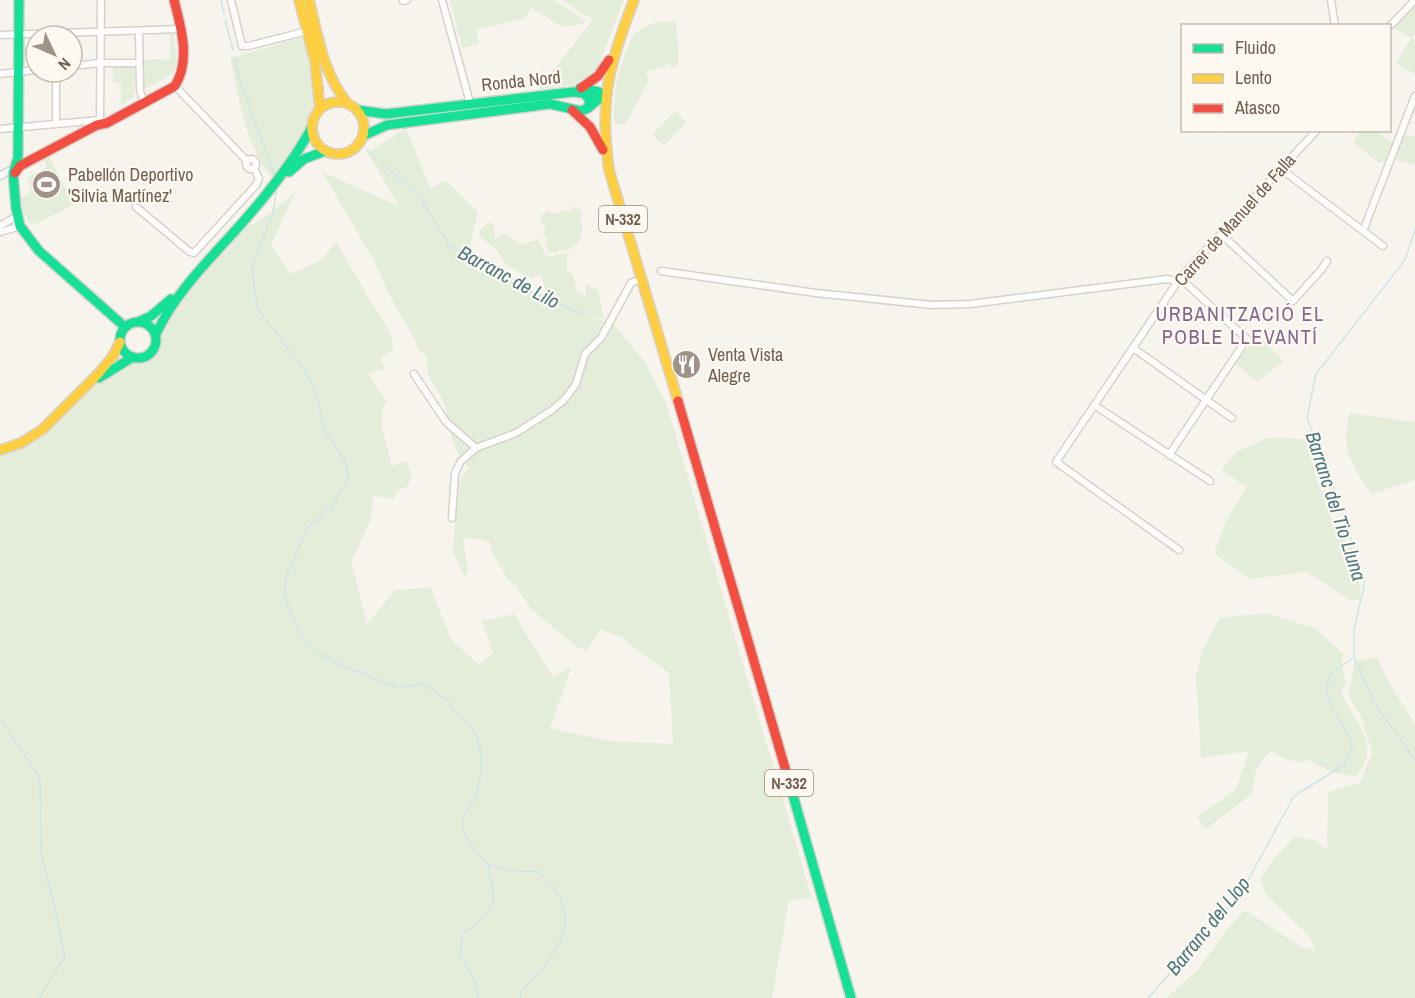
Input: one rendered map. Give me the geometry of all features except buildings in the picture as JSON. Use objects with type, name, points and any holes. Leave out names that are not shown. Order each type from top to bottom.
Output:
[{"type":"main road","points":[[19,0],[18,224],[49,261],[125,327]]},
{"type":"main road","points":[[18,166],[99,122],[101,125],[175,86],[184,70],[182,29],[174,0]]},
{"type":"main road","points":[[299,0],[315,61],[320,108],[332,102],[347,103]]},
{"type":"main road","points":[[309,0],[324,58],[335,87],[347,103]]},
{"type":"main road","name":"N-332","points":[[634,0],[609,69],[603,96],[602,119],[609,170],[639,268]]},
{"type":"main road","name":"N-332","points":[[639,0],[611,85],[608,115],[613,162],[642,279],[728,568],[851,998]]},
{"type":"main road","points":[[566,93],[581,88],[598,76],[604,69],[617,42]]},
{"type":"main road","points":[[588,108],[603,96],[611,85]]},
{"type":"main road","points":[[581,88],[598,92],[603,96],[608,115]]},
{"type":"main road","name":"Ronda Nord","points":[[270,190],[304,159],[325,152],[348,153],[363,136],[387,124],[550,104],[581,111],[588,108],[591,99],[585,93],[566,93],[386,114],[357,110],[347,103]]},
{"type":"main road","name":"Ronda Nord","points":[[156,334],[168,310],[298,154],[320,108]]},
{"type":"main road","points":[[357,110],[364,122],[363,136]]},
{"type":"main road","points":[[572,110],[595,132],[609,170]]},
{"type":"main road","points":[[311,129],[316,144],[325,152]]},
{"type":"main road","name":"Ronda Nord","points":[[140,321],[164,306],[195,276]]},
{"type":"main road","points":[[83,391],[113,356],[125,327],[140,321],[150,325],[156,334],[156,345],[149,354],[139,358],[124,352],[120,342]]},
{"type":"main road","points":[[0,450],[21,443],[35,435],[83,391],[133,357]]},
{"type":"street","points":[[0,129],[99,122],[101,0]]},
{"type":"street","points":[[231,0],[242,46],[307,31]]},
{"type":"street","points":[[442,0],[470,103]]},
{"type":"street","points":[[1331,0],[1335,24]]},
{"type":"street","points":[[1391,24],[1415,0]]},
{"type":"street","points":[[0,35],[182,29]]},
{"type":"street","points":[[139,31],[140,91],[144,102]]},
{"type":"street","points":[[84,65],[140,63]]},
{"type":"street","points":[[0,74],[24,71]]},
{"type":"street","points":[[56,84],[56,124]]},
{"type":"street","points":[[136,207],[194,253],[259,179],[255,168],[247,168],[248,161],[175,86]]},
{"type":"street","points":[[1363,231],[1415,96]]},
{"type":"street","name":"Carrer de Manuel de Falla","points":[[1179,550],[1056,462],[1179,279],[1315,132]]},
{"type":"street","points":[[0,176],[18,166]]},
{"type":"street","points":[[1281,169],[1383,246]]},
{"type":"street","points":[[0,226],[18,224]]},
{"type":"street","points":[[0,232],[18,224]]},
{"type":"street","points":[[1221,234],[1293,301],[1327,261]]},
{"type":"street","points":[[661,271],[816,293],[932,304],[970,304],[1179,279],[1247,339],[1169,455]]},
{"type":"street","points":[[452,518],[455,473],[461,461],[476,448],[516,433],[564,400],[576,384],[585,354],[601,338],[631,283],[642,279]]},
{"type":"street","points":[[1133,348],[1232,418]]},
{"type":"street","points":[[414,374],[446,422],[476,448]]},
{"type":"street","points":[[1094,405],[1210,481]]},
{"type":"green space","points":[[450,0],[553,0],[585,20],[583,24],[561,27],[532,8],[524,19],[476,29],[479,43],[462,49]]},
{"type":"green space","points":[[562,0],[624,0],[598,67],[572,85],[538,89],[593,20]]},
{"type":"green space","points":[[1415,3],[1415,33],[1412,38],[1415,40],[1415,74],[1396,63],[1411,38],[1392,27]]},
{"type":"green space","points":[[676,21],[679,60],[677,66],[671,68],[669,64],[646,72],[649,80],[626,124],[614,124],[618,77],[634,33],[654,23]]},
{"type":"green space","points":[[170,33],[174,34],[176,47],[174,69],[171,74],[145,89],[142,60],[170,59]]},
{"type":"green space","points":[[303,37],[314,85],[315,103],[306,123],[305,134],[273,179],[255,152],[249,137],[230,58]]},
{"type":"green space","points":[[113,66],[135,66],[134,98],[121,105],[121,83],[113,82]]},
{"type":"green space","points":[[675,111],[686,122],[664,146],[652,135]]},
{"type":"green space","points":[[406,128],[430,188],[446,181],[478,212],[469,252],[549,298],[540,273],[532,279],[506,265],[497,250],[479,236],[481,229],[491,221],[494,226],[495,240],[504,233],[521,245],[538,239],[546,257],[568,253],[566,269],[573,275],[577,291],[586,297],[586,284],[598,290],[604,319],[591,316],[615,326],[645,362],[666,403],[812,898],[789,900],[772,998],[0,998],[0,454],[27,446],[104,378],[132,362],[147,360],[154,355],[159,348],[161,330],[177,303],[240,229],[258,222],[295,193],[271,245],[290,274],[322,260],[336,241],[390,332],[394,349],[380,358],[385,368],[368,373],[387,403],[381,408],[383,420],[381,423],[392,466],[407,461],[412,476],[408,486],[396,491],[394,499],[374,496],[370,522],[351,562],[367,624],[395,590],[431,588],[451,639],[479,665],[493,653],[482,621],[514,614],[553,677],[572,666],[550,728],[608,741],[673,744],[669,673],[626,642],[628,640],[600,629],[587,651],[577,647],[532,610],[513,582],[510,582],[494,556],[489,541],[463,537],[468,572],[464,576],[453,552],[458,482],[469,468],[454,444],[443,402],[428,372],[428,358],[418,349],[372,257],[322,172],[399,206],[368,153]]},
{"type":"green space","points":[[1360,132],[1379,132],[1393,143],[1386,160],[1382,163],[1353,142]]},
{"type":"green space","points":[[1405,134],[1415,137],[1415,166],[1396,159]]},
{"type":"green space","name":"Pabellón Deportivo 'Silvia Martínez'","points":[[49,156],[74,205],[35,224],[29,222],[23,211],[20,211],[17,199],[30,193],[28,177],[47,167],[44,160]]},
{"type":"green space","points":[[574,207],[581,210],[583,214],[580,220],[581,239],[571,248],[559,249],[557,252],[550,253],[545,246],[548,240],[544,234],[545,226],[541,222],[541,215],[548,211],[554,214],[564,210],[569,212]]},
{"type":"green space","points":[[1258,336],[1284,361],[1257,382],[1235,363]]},
{"type":"green space","points":[[1350,413],[1415,422],[1415,480],[1371,494],[1349,456],[1346,436]]},
{"type":"green space","points":[[1267,438],[1306,439],[1316,477],[1332,520],[1358,556],[1360,600],[1350,600],[1306,572],[1249,579],[1214,553],[1226,521],[1247,487],[1221,470],[1238,451]]},
{"type":"green space","points":[[1270,614],[1314,628],[1344,654],[1342,664],[1347,682],[1341,692],[1362,730],[1367,755],[1356,777],[1332,772],[1309,760],[1299,762],[1289,760],[1271,751],[1257,770],[1252,794],[1206,829],[1197,817],[1236,789],[1249,751],[1201,758],[1196,676],[1202,650],[1220,618]]},
{"type":"green space","points":[[1377,657],[1388,681],[1415,724],[1415,998],[1166,998],[1198,970],[1227,929],[1245,910],[1301,947],[1316,951],[1308,935],[1266,895],[1260,879],[1295,836],[1317,841],[1327,849],[1328,792],[1360,783],[1372,753],[1361,717],[1348,693],[1354,661]]},
{"type":"waterway","points":[[221,0],[224,14]]},
{"type":"waterway","points":[[225,20],[233,50]]},
{"type":"waterway","points":[[234,58],[274,174]]},
{"type":"waterway","name":"Barranc de Lilo","points":[[367,150],[420,197],[449,245],[507,281],[586,316]]},
{"type":"waterway","points":[[277,187],[273,213],[252,266],[257,308],[299,361],[310,380],[318,399],[323,428],[346,463],[348,480],[331,508],[308,527],[287,574],[284,596],[300,634],[319,653],[338,664],[399,689],[421,683],[448,700],[454,711],[465,719],[474,731],[479,744],[481,770],[475,795],[462,819],[463,829],[472,847],[488,864],[504,870],[538,872],[554,889],[563,904],[565,919],[563,934],[557,948],[521,992],[521,998]]},
{"type":"waterway","name":"Barranc del Tio Lluna","points":[[1415,230],[1405,260],[1316,374],[1307,418],[1326,465],[1365,581],[1354,630],[1354,657],[1375,704],[1415,760]]},
{"type":"waterway","name":"Barranc del Llop","points":[[1148,998],[1241,893],[1294,796],[1344,765],[1353,744],[1326,695],[1329,675],[1354,657]]},
{"type":"waterway","points":[[0,719],[40,778],[41,853],[65,957],[39,998]]},
{"type":"waterway","points":[[478,998],[476,983],[460,955],[463,934],[487,913],[493,900],[488,865]]},
{"type":"traffic: fast","points":[[19,0],[18,158],[13,173],[20,226],[39,251],[125,327]]},
{"type":"traffic: fast","points":[[580,88],[599,92],[605,101]]},
{"type":"traffic: fast","points":[[357,110],[386,114],[573,92],[583,93],[590,99],[588,108]]},
{"type":"traffic: fast","points":[[363,136],[387,125],[550,104],[581,111],[607,92]]},
{"type":"traffic: fast","points":[[156,334],[181,293],[266,195],[311,129]]},
{"type":"traffic: fast","points":[[289,172],[304,159],[325,151]]},
{"type":"traffic: fast","points":[[140,321],[151,316],[171,299]]},
{"type":"traffic: fast","points":[[138,322],[151,327],[156,340],[151,353],[138,358],[125,353],[120,340],[125,327],[138,322]]},
{"type":"traffic: fast","points":[[99,378],[133,357]]},
{"type":"traffic: fast","points":[[788,778],[851,998]]},
{"type":"traffic: slow","points":[[299,0],[315,61],[320,108]]},
{"type":"traffic: slow","points":[[309,0],[327,67],[347,103]]},
{"type":"traffic: slow","points":[[634,0],[618,44],[608,83],[606,145],[609,170],[678,401]]},
{"type":"traffic: slow","points":[[333,102],[343,102],[357,109],[364,128],[357,147],[343,154],[333,154],[323,150],[316,143],[312,133],[312,123],[316,113],[323,106],[333,102]]},
{"type":"traffic: slow","points":[[0,450],[21,443],[43,429],[99,373],[113,356],[120,342]]},
{"type":"traffic: jam","points":[[15,173],[20,166],[29,161],[97,125],[107,123],[175,86],[180,76],[184,54],[182,32],[174,0]]},
{"type":"traffic: jam","points":[[581,88],[598,76],[609,60]]},
{"type":"traffic: jam","points":[[572,110],[590,127],[603,150]]},
{"type":"traffic: jam","points":[[678,401],[788,778]]},
{"type":"place","name":"Pabellón Deportivo 'Silvia Martínez'","points":[[47,185]]},
{"type":"place","name":"Venta Vista Alegre","points":[[687,365]]},
{"type":"district","name":"URBANITZACIÓ EL POBLE LLEVANTÍ","points":[[1240,326]]}]
